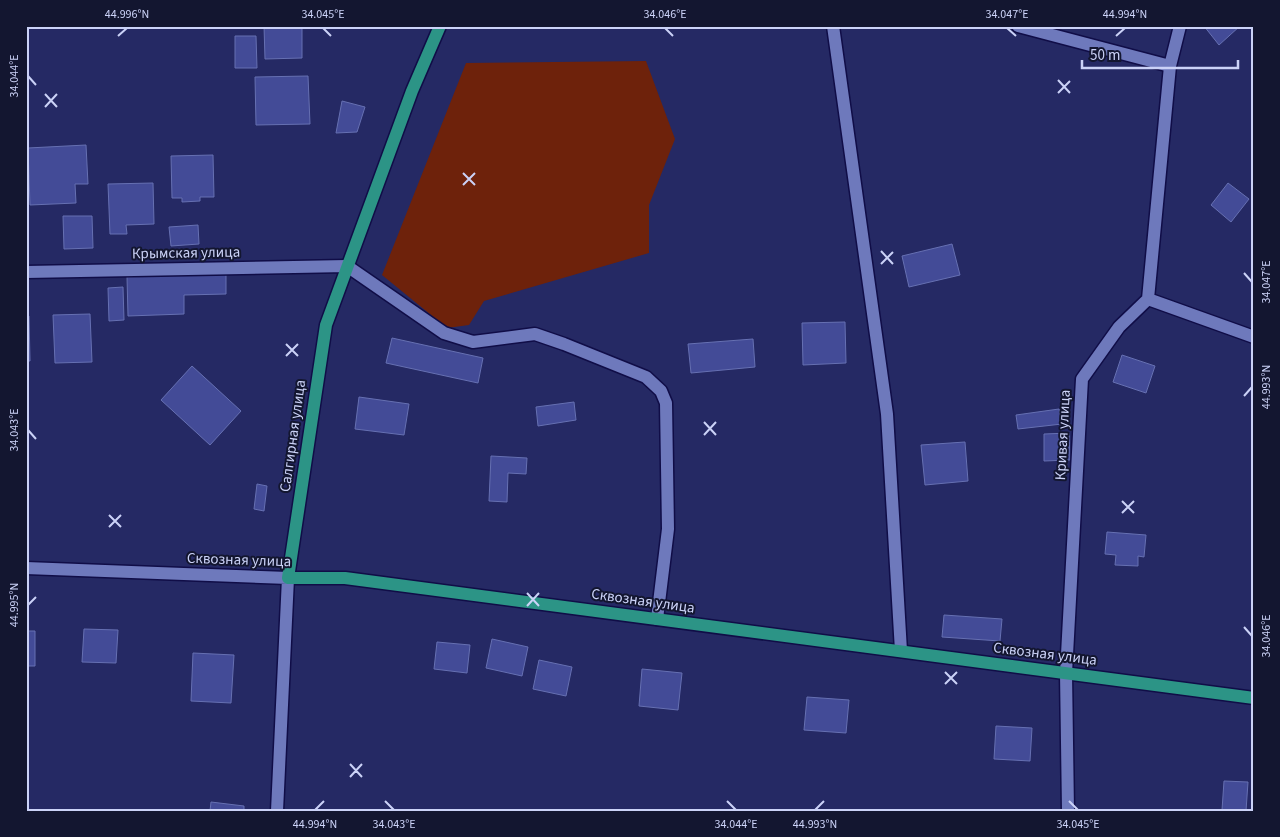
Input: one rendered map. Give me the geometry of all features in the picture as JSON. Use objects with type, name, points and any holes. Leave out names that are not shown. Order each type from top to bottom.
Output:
[{"type":"main road","name":"Салгирная улица","points":[[288,578],[326,325],[412,91],[440,26]]},
{"type":"main road","name":"Сквозная улица","points":[[288,578],[345,578],[1254,698]]},
{"type":"street","points":[[833,26],[887,414],[901,651]]},
{"type":"street","points":[[1018,26],[1170,66]]},
{"type":"street","points":[[1180,26],[1170,66],[1148,300],[1254,337]]},
{"type":"street","name":"Крымская улица","points":[[26,272],[347,266]]},
{"type":"street","points":[[347,266],[444,333],[473,342],[535,334],[646,377],[661,391],[666,403],[668,529],[657,619]]},
{"type":"street","name":"Кривая улица","points":[[1068,811],[1066,673],[1082,378],[1119,327],[1148,300]]},
{"type":"street","name":"Сквозная улица","points":[[26,568],[288,578]]},
{"type":"street","name":"Салгирная улица","points":[[277,811],[288,578]]},
{"type":"shaded area","points":[[646,61],[675,139],[649,205],[649,253],[484,301],[469,325],[447,328],[382,275],[466,63]]},
{"type":"building","points":[[264,26],[302,26],[302,58],[265,59]]},
{"type":"building","points":[[1204,26],[1240,26],[1219,45]]},
{"type":"building","points":[[235,36],[256,36],[257,68],[235,68]]},
{"type":"building","points":[[308,76],[310,124],[256,125],[255,77]]},
{"type":"building","points":[[342,101],[365,107],[357,132],[336,133]]},
{"type":"building","points":[[86,145],[88,184],[75,184],[76,203],[30,205],[28,148]]},
{"type":"building","points":[[213,155],[214,197],[200,197],[200,201],[182,202],[182,198],[172,198],[171,156]]},
{"type":"building","points":[[153,183],[154,224],[126,225],[127,234],[110,234],[108,184]]},
{"type":"building","points":[[1228,183],[1249,199],[1231,222],[1211,205]]},
{"type":"building","points":[[63,216],[92,216],[93,248],[64,249]]},
{"type":"building","points":[[198,225],[199,244],[171,246],[169,227]]},
{"type":"building","points":[[952,244],[960,275],[909,287],[902,256]]},
{"type":"building","points":[[226,273],[226,294],[184,295],[184,314],[128,316],[127,277]]},
{"type":"building","points":[[123,287],[124,320],[109,321],[108,288]]},
{"type":"building","points":[[90,314],[92,362],[55,363],[53,315]]},
{"type":"building","points":[[26,316],[29,316],[30,361],[26,361]]},
{"type":"building","points":[[845,322],[846,363],[803,365],[802,323]]},
{"type":"building","points":[[392,338],[483,358],[478,383],[386,363]]},
{"type":"building","points":[[753,339],[755,367],[691,373],[688,344]]},
{"type":"building","points":[[1122,355],[1155,366],[1146,393],[1113,382]]},
{"type":"building","points":[[192,366],[241,411],[210,445],[161,400]]},
{"type":"building","points":[[359,397],[409,404],[404,435],[355,429]]},
{"type":"building","points":[[574,402],[576,420],[538,426],[536,407]]},
{"type":"building","points":[[1059,409],[1062,424],[1018,429],[1016,415]]},
{"type":"building","points":[[1069,433],[1070,460],[1044,461],[1044,434]]},
{"type":"building","points":[[965,442],[968,481],[925,485],[921,445]]},
{"type":"building","points":[[491,456],[527,458],[526,474],[508,473],[507,502],[489,501]]},
{"type":"building","points":[[257,484],[267,486],[264,511],[254,509]]},
{"type":"building","points":[[1107,532],[1146,535],[1144,557],[1138,556],[1138,566],[1115,565],[1116,555],[1105,554]]},
{"type":"building","points":[[944,615],[1002,619],[1000,641],[942,637]]},
{"type":"building","points":[[84,629],[118,630],[116,663],[82,662]]},
{"type":"building","points":[[26,631],[35,631],[35,666],[26,666]]},
{"type":"building","points":[[492,639],[528,647],[522,676],[486,668]]},
{"type":"building","points":[[437,642],[470,645],[467,673],[434,669]]},
{"type":"building","points":[[193,653],[234,655],[231,703],[191,701]]},
{"type":"building","points":[[539,660],[572,667],[566,696],[533,689]]},
{"type":"building","points":[[642,669],[682,673],[678,710],[639,706]]},
{"type":"building","points":[[807,697],[849,700],[846,733],[804,730]]},
{"type":"building","points":[[996,726],[1032,728],[1030,761],[994,759]]},
{"type":"building","points":[[1224,781],[1248,782],[1246,811],[1222,810]]},
{"type":"building","points":[[211,802],[244,806],[244,811],[210,811]]}]
